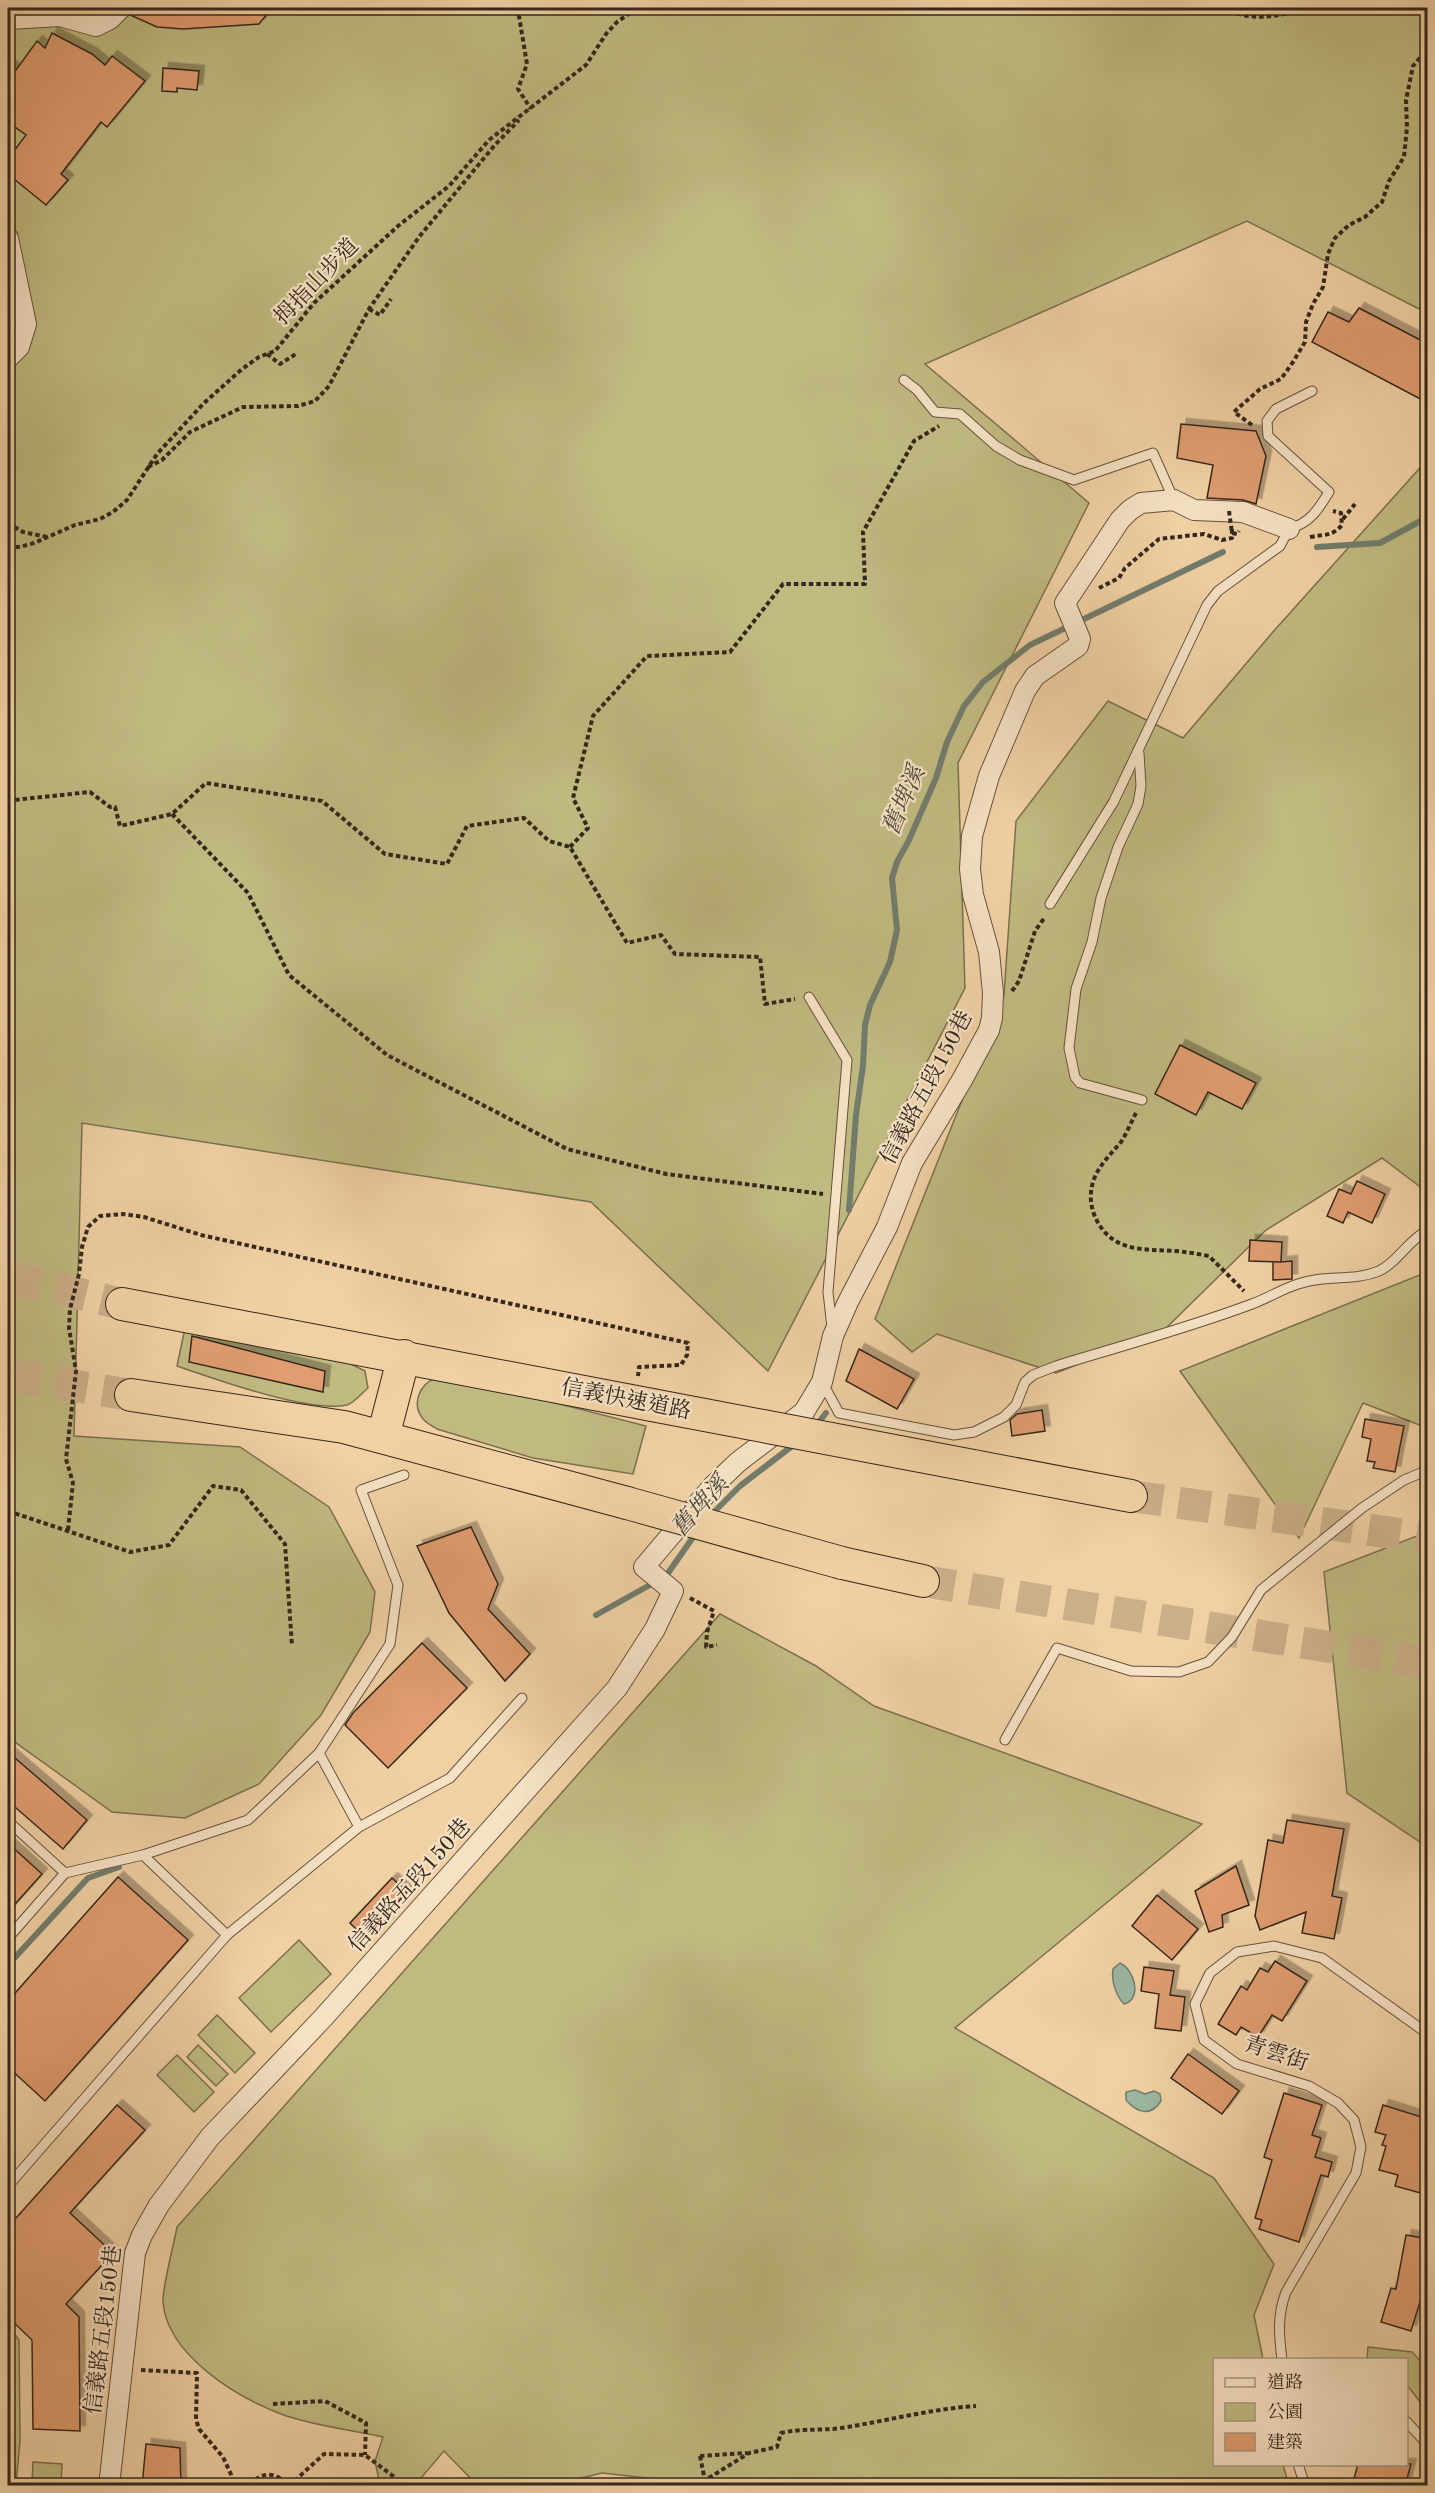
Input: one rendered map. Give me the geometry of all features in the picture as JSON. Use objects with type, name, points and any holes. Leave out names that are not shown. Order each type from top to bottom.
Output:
[{"type":"highway","name":"信義快速道路","points":[[122,1304],[404,1356],[649,1391],[973,1466],[1131,1496]]},
{"type":"highway","points":[[383,1437],[404,1356]]},
{"type":"highway","points":[[131,1395],[344,1427],[842,1563],[923,1581]]},
{"type":"street","points":[[8,20],[60,16],[96,26],[110,19],[121,8]]},
{"type":"street","points":[[8,238],[26,324],[20,347],[8,358]]},
{"type":"street","points":[[1065,603],[1120,520],[1141,503],[1174,501],[1194,510],[1243,512],[1289,529]]},
{"type":"street","name":"信義路五段150巷","points":[[109,2486],[135,2253],[159,2205],[210,2137],[323,2018],[631,1671],[673,1591],[644,1567],[712,1487],[738,1462],[804,1413],[822,1382],[833,1336],[887,1227],[912,1163],[989,1030],[993,993],[988,952],[973,895],[972,836],[989,776],[1025,691],[1035,676],[1078,646],[1080,639],[1065,603]]},
{"type":"lane","points":[[904,380],[917,390],[935,412],[960,414],[996,446],[1020,460],[1074,480],[1154,453],[1174,501]]},
{"type":"lane","points":[[1050,904],[1114,801],[1207,605],[1218,591],[1280,546],[1289,529],[1302,525],[1316,514],[1329,492],[1268,436],[1267,421],[1276,409],[1312,391]]},
{"type":"lane","points":[[1139,751],[1141,786],[1138,804],[1118,847],[1101,898],[1092,942],[1076,989],[1069,1048],[1075,1077],[1080,1083],[1142,1100]]},
{"type":"lane","points":[[809,997],[847,1060],[828,1292],[833,1336]]},
{"type":"lane","points":[[822,1382],[839,1413],[954,1435],[974,1432],[1004,1418],[1016,1405],[1025,1382],[1033,1375],[1215,1317],[1299,1283],[1325,1278],[1355,1279],[1381,1270],[1412,1240],[1428,1230]]},
{"type":"lane","points":[[1005,1740],[1057,1648],[1131,1671],[1179,1672],[1208,1662],[1232,1637],[1261,1590],[1362,1508],[1404,1480],[1428,1470]]},
{"type":"lane","points":[[8,1938],[65,1873],[144,1855],[248,1820],[319,1753],[390,1644],[398,1585],[361,1490],[404,1475]]},
{"type":"lane","points":[[8,2186],[227,1935],[359,1827],[450,1778],[522,1698]]},
{"type":"lane","points":[[319,1753],[359,1827]]},
{"type":"lane","points":[[8,1821],[65,1873]]},
{"type":"lane","points":[[144,1855],[227,1935]]},
{"type":"lane","name":"青雲街","points":[[1282,2358],[1278,2326],[1286,2292],[1356,2173],[1361,2147],[1354,2120],[1338,2103],[1310,2086],[1237,2064],[1204,2040],[1195,2004],[1210,1973],[1237,1952],[1274,1946],[1322,1958],[1428,2034]]},
{"type":"lane","points":[[1408,2422],[1428,2445]]},
{"type":"lane","points":[[1299,2466],[1305,2486]]},
{"type":"path","points":[[146,468],[162,460],[190,432],[243,407],[297,406],[315,401],[329,386],[369,309],[418,237],[494,146],[531,109],[518,89],[527,64],[519,16],[522,8]]},
{"type":"path","name":"拇指山步道","points":[[8,547],[20,548],[75,525],[100,519],[113,512],[127,500],[146,468],[189,418],[217,391],[242,369],[275,351],[314,303],[374,248],[449,186],[489,140],[586,65],[606,34],[617,22],[638,8]]},
{"type":"path","points":[[1223,8],[1236,15],[1257,18],[1306,8]]},
{"type":"path","points":[[1417,8],[1428,10]]},
{"type":"path","points":[[1268,436],[1234,412],[1260,388],[1281,379],[1293,362],[1305,342],[1306,322],[1312,304],[1323,287],[1328,254],[1335,238],[1349,225],[1365,217],[1382,202],[1389,181],[1404,157],[1407,127],[1406,100],[1413,66],[1428,48]]},
{"type":"path","points":[[369,309],[380,315],[391,299]]},
{"type":"path","points":[[266,354],[280,364],[296,354]]},
{"type":"path","points":[[570,847],[588,828],[573,798],[593,716],[647,656],[730,652],[783,584],[865,584],[863,532],[914,441],[960,414]]},
{"type":"path","points":[[1342,519],[1356,504]]},
{"type":"path","points":[[1229,511],[1232,533],[1237,534],[1239,531]]},
{"type":"path","points":[[8,524],[23,531],[47,537]]},
{"type":"path","points":[[1065,603],[1119,578],[1125,568],[1159,539],[1204,534],[1222,540],[1232,538]]},
{"type":"path","points":[[8,798],[15,800],[90,792],[110,807],[115,807],[120,826],[172,814],[206,783],[322,801],[385,854],[447,864],[467,826],[524,818],[549,841],[570,847],[627,943],[661,935],[675,954],[760,957],[765,1004],[809,997]]},
{"type":"path","points":[[172,814],[248,893],[289,975],[387,1055],[567,1149],[666,1174],[836,1196]]},
{"type":"path","points":[[992,1018],[1019,981],[1035,931],[1050,904]]},
{"type":"path","points":[[1142,1100],[1122,1140],[1102,1163],[1094,1179],[1090,1194],[1098,1223],[1109,1237],[1123,1246],[1136,1250],[1178,1251],[1209,1256],[1244,1291]]},
{"type":"path","points":[[649,1391],[637,1376],[639,1367],[681,1365],[687,1355],[688,1343]]},
{"type":"path","points":[[8,1511],[130,1552],[169,1545],[213,1486],[241,1490],[285,1544],[292,1646]]},
{"type":"path","points":[[673,1591],[714,1611],[707,1632],[706,1647],[717,1645]]},
{"type":"path","points":[[155,2371],[197,2373],[196,2419],[199,2429],[223,2457],[234,2481],[245,2486]]},
{"type":"path","points":[[273,2404],[325,2401],[366,2423],[365,2455]]},
{"type":"path","points":[[706,2486],[700,2456],[749,2453],[777,2447],[781,2433],[800,2428],[831,2430],[887,2421],[937,2409],[976,2406]]},
{"type":"path","points":[[696,2486],[749,2453]]},
{"type":"path","points":[[251,2486],[261,2476],[269,2474],[277,2475],[289,2486],[324,2454],[365,2455],[396,2479],[397,2486]]},
{"type":"green space","points":[[8,8],[1427,8],[1427,313],[1247,221],[925,364],[1089,503],[958,763],[965,988],[768,1371],[591,1202],[82,1123],[74,1436],[240,1447],[329,1507],[375,1592],[370,1632],[321,1715],[259,1784],[185,1818],[112,1812],[8,1737]]},
{"type":"green space","points":[[1427,460],[1427,1192],[1382,1158],[1266,1230],[1163,1331],[1056,1373],[937,1334],[912,1352],[875,1319],[1004,995],[1016,821],[1108,701],[1183,738],[1272,633]]},
{"type":"green space","points":[[1427,1272],[1427,1428],[1363,1403],[1299,1538],[1180,1371]]},
{"type":"green space","points":[[185,1328],[343,1360],[365,1371],[368,1388],[350,1404],[330,1406],[287,1400],[214,1379],[177,1366]]},
{"type":"green space","points":[[436,1378],[458,1378],[646,1426],[633,1474],[533,1458],[437,1429],[420,1415],[417,1402],[421,1390]]},
{"type":"green space","points":[[1427,1532],[1427,1844],[1420,1842],[1347,1793],[1324,1572]]},
{"type":"green space","points":[[720,1614],[816,1666],[874,1706],[1202,1824],[955,2028],[1214,2178],[1274,2264],[1254,2315],[1263,2358],[1213,2358],[1213,2466],[1283,2466],[1289,2485],[718,2486],[602,2473],[552,2485],[478,2486],[444,2451],[415,2485],[380,2485],[375,2461],[383,2437],[304,2421],[263,2406],[244,2397],[207,2372],[177,2340],[168,2322],[163,2296],[177,2227]]},
{"type":"green space","points":[[299,1940],[331,1974],[271,2032],[239,1998]]},
{"type":"green space","points":[[217,2015],[255,2053],[235,2073],[198,2035]]},
{"type":"green space","points":[[198,2045],[228,2074],[216,2086],[187,2057]]},
{"type":"green space","points":[[177,2055],[214,2092],[194,2112],[157,2075]]},
{"type":"green space","points":[[8,2325],[19,2340],[20,2441],[16,2485],[8,2485]]},
{"type":"green space","points":[[1368,2347],[1412,2352],[1427,2368],[1427,2411],[1408,2386],[1408,2358],[1367,2358]]},
{"type":"green space","points":[[33,2462],[62,2464],[61,2485],[32,2485]]},
{"type":"shaded area","points":[[1120,1963],[1129,1971],[1135,1990],[1130,2001],[1124,2004],[1113,1983],[1113,1969]]},
{"type":"shaded area","points":[[1135,2090],[1145,2094],[1154,2091],[1160,2094],[1161,2101],[1153,2109],[1139,2110],[1126,2100],[1126,2092]]},
{"type":"building","points":[[151,8],[272,8],[259,24],[183,29],[157,27],[130,15],[132,11],[151,10]]},
{"type":"building","points":[[52,33],[92,54],[105,65],[112,56],[145,81],[107,127],[101,122],[61,174],[68,180],[46,205],[8,174],[8,159],[26,135],[8,122],[8,64],[16,70],[37,41],[45,48]]},
{"type":"building","points":[[163,68],[199,71],[197,90],[177,88],[177,92],[162,91]]},
{"type":"building","points":[[1359,308],[1428,344],[1428,403],[1312,342],[1328,312],[1349,322]]},
{"type":"building","points":[[1181,424],[1256,431],[1266,456],[1256,504],[1243,500],[1207,498],[1213,465],[1177,458]]},
{"type":"building","points":[[1180,1045],[1256,1083],[1242,1109],[1208,1092],[1196,1115],[1155,1094]]},
{"type":"building","points":[[1357,1181],[1385,1194],[1372,1223],[1348,1212],[1343,1223],[1327,1216],[1339,1189],[1351,1194]]},
{"type":"building","points":[[1250,1240],[1282,1242],[1281,1262],[1249,1261]]},
{"type":"building","points":[[1292,1261],[1292,1279],[1273,1280],[1273,1262]]},
{"type":"building","points":[[192,1336],[325,1371],[323,1392],[189,1362]]},
{"type":"building","points":[[859,1349],[914,1379],[897,1409],[846,1381]]},
{"type":"building","points":[[1042,1410],[1045,1431],[1012,1436],[1010,1420],[1017,1414]]},
{"type":"building","points":[[1365,1419],[1404,1426],[1395,1472],[1373,1468],[1375,1462],[1367,1461],[1371,1439],[1362,1437]]},
{"type":"building","points":[[471,1527],[498,1584],[488,1609],[530,1654],[505,1681],[449,1613],[417,1546]]},
{"type":"building","points":[[422,1643],[467,1688],[388,1768],[345,1725],[353,1713]]},
{"type":"building","points":[[8,1752],[87,1820],[63,1849],[8,1801]]},
{"type":"building","points":[[1287,1820],[1344,1829],[1332,1896],[1342,1898],[1334,1939],[1302,1933],[1306,1912],[1260,1930],[1255,1916],[1268,1840],[1283,1843]]},
{"type":"building","points":[[8,1843],[42,1874],[8,1912]]},
{"type":"building","points":[[1236,1866],[1249,1905],[1222,1915],[1223,1927],[1209,1932],[1195,1891]]},
{"type":"building","points":[[118,1877],[188,1940],[45,2101],[8,2067],[8,2001]]},
{"type":"building","points":[[392,1878],[407,1892],[365,1938],[350,1923]]},
{"type":"building","points":[[1157,1895],[1198,1929],[1172,1960],[1132,1926]]},
{"type":"building","points":[[1275,1961],[1307,1981],[1282,2021],[1272,2015],[1258,2037],[1241,2027],[1236,2035],[1218,2024],[1241,1986],[1247,1990],[1260,1968],[1268,1972]]},
{"type":"building","points":[[1144,1967],[1174,1971],[1170,1995],[1185,1997],[1181,2031],[1155,2028],[1159,1994],[1141,1991]]},
{"type":"building","points":[[1188,2054],[1239,2091],[1222,2114],[1171,2078]]},
{"type":"building","points":[[1284,2093],[1322,2105],[1312,2135],[1321,2138],[1315,2157],[1332,2162],[1328,2177],[1321,2175],[1299,2242],[1259,2229],[1262,2220],[1255,2218],[1272,2160],[1264,2157]]},
{"type":"building","points":[[117,2105],[145,2130],[70,2213],[113,2253],[66,2304],[79,2317],[80,2431],[33,2429],[32,2340],[8,2317],[8,2227]]},
{"type":"building","points":[[1383,2105],[1428,2119],[1428,2195],[1395,2186],[1398,2175],[1379,2170],[1386,2146],[1382,2145],[1386,2135],[1375,2132]]},
{"type":"building","points":[[1406,2235],[1428,2239],[1428,2286],[1425,2286],[1411,2331],[1381,2322],[1391,2288],[1396,2289]]},
{"type":"building","points":[[146,2444],[180,2448],[181,2486],[142,2486]]},
{"type":"building","points":[[1411,2464],[1405,2486],[1352,2486],[1357,2466],[1408,2466]]},
{"type":"waterway","name":"舊埤溪","points":[[1317,547],[1380,543],[1428,517]]},
{"type":"waterway","name":"舊埤溪","points":[[849,1210],[865,1025],[870,1005],[890,962],[897,930],[892,878],[897,862],[936,778],[947,742],[964,706],[983,682],[1030,645],[1223,552]]},
{"type":"waterway","name":"舊埤溪","points":[[815,1427],[826,1413]]},
{"type":"waterway","name":"舊埤溪","points":[[710,1516],[740,1486],[796,1443]]},
{"type":"waterway","name":"舊埤溪","points":[[596,1615],[666,1576],[696,1533]]},
{"type":"waterway","name":"舊埤溪","points":[[8,1965],[88,1878],[119,1867]]},
{"type":"tunnel","points":[[8,1277],[122,1304]]},
{"type":"tunnel","points":[[8,1375],[131,1395]]},
{"type":"tunnel","points":[[1131,1496],[1428,1538]]},
{"type":"tunnel","points":[[923,1581],[1428,1663]]}]
